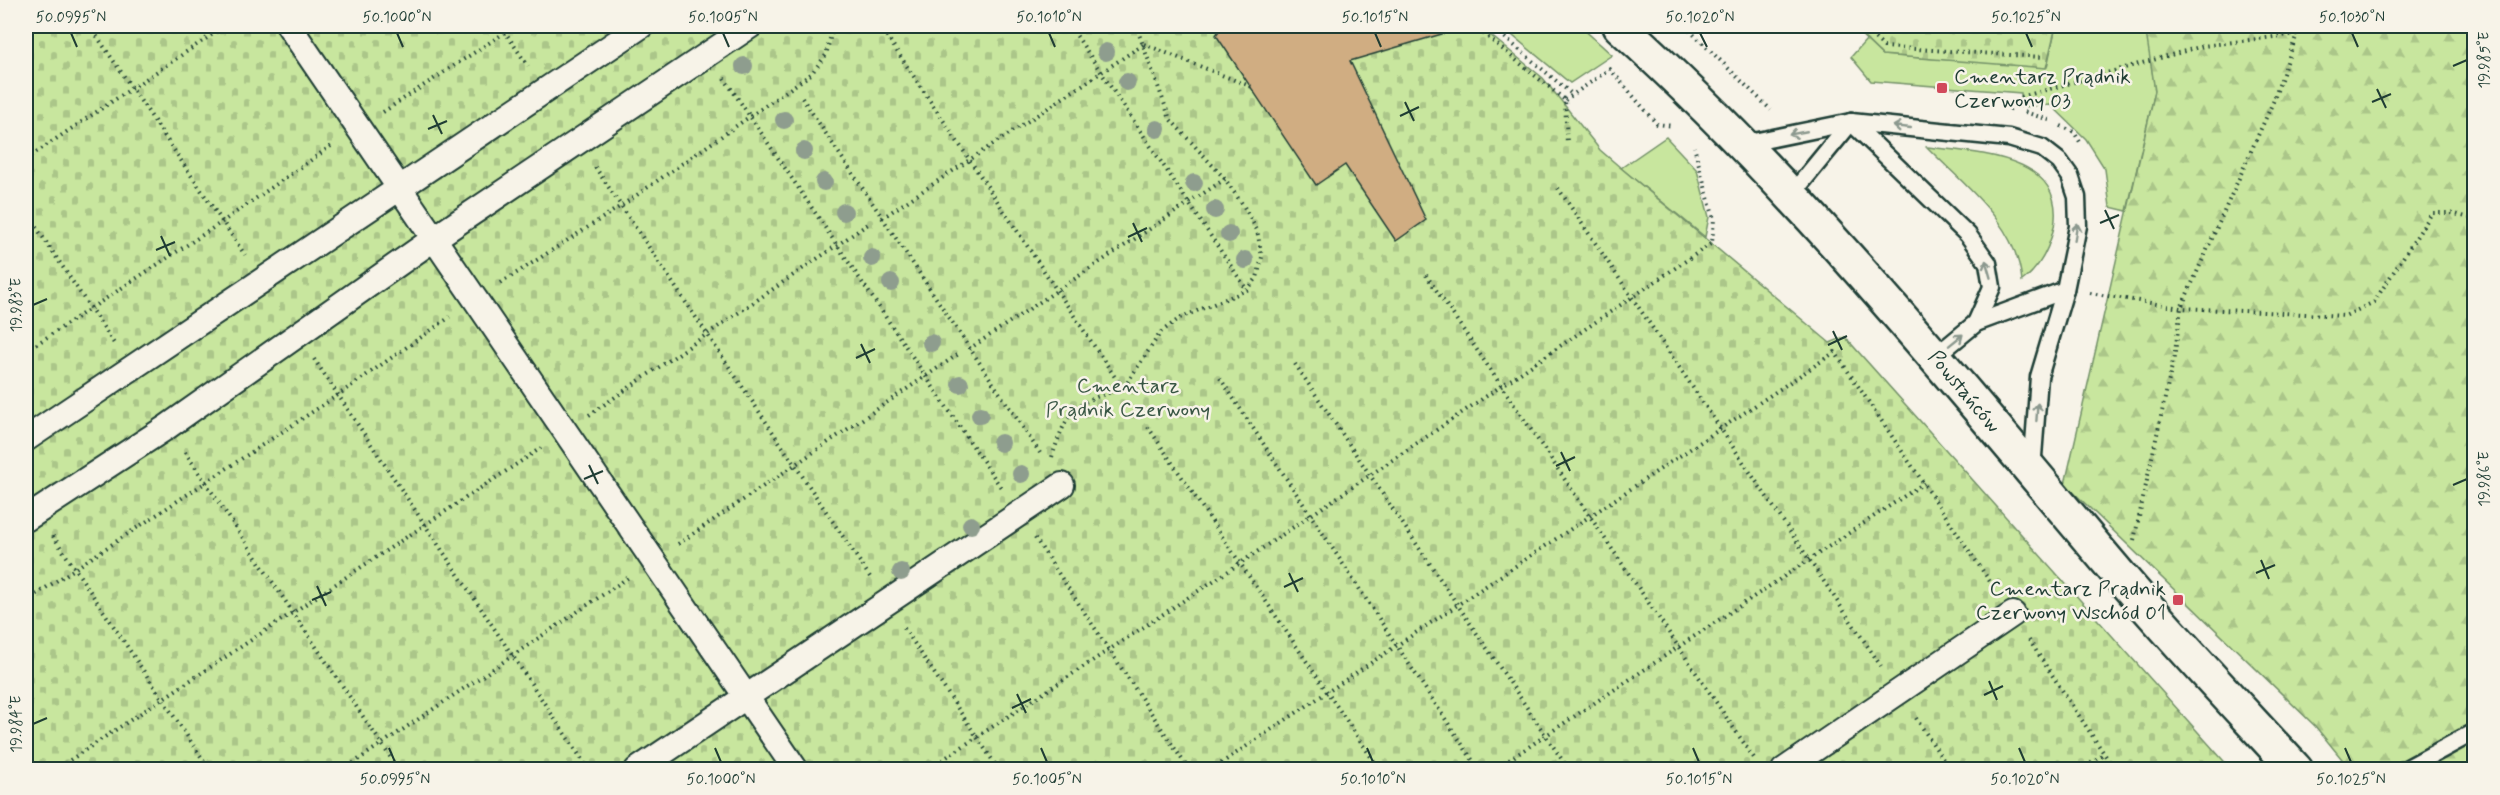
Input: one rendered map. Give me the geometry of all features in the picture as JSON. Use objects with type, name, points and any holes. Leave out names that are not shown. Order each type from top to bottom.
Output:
[{"type":"street","points":[[289,26],[477,298],[796,770]]},
{"type":"street","points":[[26,439],[400,186],[642,26]]},
{"type":"street","points":[[31,515],[167,427],[435,238],[750,26]]},
{"type":"street","name":"Powstańców","points":[[1620,26],[1744,144],[1792,194],[1936,356],[2125,582],[2296,770]]},
{"type":"street","points":[[637,770],[1062,485]]},
{"type":"street","points":[[1784,770],[2013,614]]},
{"type":"lane","points":[[1792,194],[1851,122]]},
{"type":"lane","points":[[1851,122],[1968,235],[1988,263],[1992,287],[1976,323]]},
{"type":"lane","points":[[1744,144],[1851,122],[2008,138],[2042,148],[2060,162],[2070,176],[2077,197],[2078,225],[2065,290],[2039,377],[2032,471]]},
{"type":"lane","points":[[1936,356],[1976,323],[2065,290]]},
{"type":"lane","points":[[2403,770],[2475,732]]},
{"type":"path","points":[[90,26],[262,279]]},
{"type":"path","points":[[26,159],[225,26]]},
{"type":"path","points":[[501,26],[544,92]]},
{"type":"path","points":[[26,351],[222,222],[358,127],[515,26]]},
{"type":"path","points":[[26,601],[338,396],[477,298],[621,206],[811,74],[826,55],[832,26]]},
{"type":"path","points":[[880,26],[1123,389]]},
{"type":"path","points":[[1070,26],[1247,290]]},
{"type":"path","points":[[1062,485],[1050,463],[1062,427],[1078,405],[1092,396],[1123,389],[1161,332],[1180,318],[1247,290],[1257,278],[1262,257],[1257,230],[1225,179],[1170,119],[1136,26]]},
{"type":"path","points":[[1474,26],[1565,100],[1568,144]]},
{"type":"path","points":[[1491,26],[1573,95]]},
{"type":"path","points":[[1862,26],[1884,47],[2043,57]]},
{"type":"path","points":[[1872,36],[1880,26]]},
{"type":"path","points":[[2008,138],[2009,110],[2021,97],[2203,46],[2297,34],[2307,26]]},
{"type":"path","points":[[2125,582],[2175,351],[2181,308],[2273,102],[2297,34]]},
{"type":"path","points":[[882,218],[1144,44]]},
{"type":"path","points":[[1144,44],[1252,87]]},
{"type":"path","points":[[708,53],[1189,770]]},
{"type":"path","points":[[1565,100],[1610,69],[1657,124]]},
{"type":"path","points":[[802,98],[1040,453]]},
{"type":"path","points":[[578,142],[709,334],[999,770]]},
{"type":"path","points":[[927,770],[1239,564],[1712,243],[1714,219],[1693,143]]},
{"type":"path","points":[[969,350],[1225,179]]},
{"type":"path","points":[[1558,188],[1950,770]]},
{"type":"path","points":[[26,212],[130,369]]},
{"type":"path","points":[[2065,290],[2181,308],[2345,316],[2374,302],[2432,213],[2451,213],[2475,219]]},
{"type":"path","points":[[55,770],[567,431],[839,247],[871,222]]},
{"type":"path","points":[[1426,275],[1761,770]]},
{"type":"path","points":[[299,336],[589,770]]},
{"type":"path","points":[[1211,770],[1834,352],[2013,614],[2115,770]]},
{"type":"path","points":[[1295,364],[1569,770]]},
{"type":"path","points":[[1220,378],[1310,516],[1398,644],[1479,770]]},
{"type":"path","points":[[167,427],[399,770]]},
{"type":"path","points":[[1148,427],[1380,770]]},
{"type":"path","points":[[1494,770],[1924,483]]},
{"type":"path","points":[[31,515],[76,568],[210,770]]},
{"type":"path","points":[[2081,770],[2104,754]]},
{"type":"green space","name":"Cmentarz Prądnik Czerwony","points":[[26,26],[1479,26],[1543,78],[1600,150],[1621,168],[1830,343],[1845,337],[2231,769],[26,769]]},
{"type":"green space","points":[[1501,26],[1580,26],[1612,55],[1570,83]]},
{"type":"green space","points":[[1852,26],[2056,26],[2046,68],[1882,55]]},
{"type":"green space","points":[[2056,26],[2146,26],[2155,91],[2127,211],[2110,207],[2105,169],[2086,139],[2051,105],[2021,107],[2021,93],[1871,81],[1851,57],[1866,40],[1882,55],[2047,67]]},
{"type":"green space","points":[[2145,26],[2474,26],[2474,769],[2350,769],[2315,726],[2065,484],[2155,91]]},
{"type":"green space","points":[[1666,137],[1697,170],[1709,217],[1705,237],[1621,168]]},
{"type":"green space","points":[[1927,147],[1992,156],[2013,162],[2032,171],[2046,185],[2054,203],[2054,227],[2043,257],[2022,281],[2018,260],[2000,224],[1987,207]]},
{"type":"building","points":[[1217,26],[1469,26],[1350,61],[1426,220],[1396,241],[1345,165],[1316,185],[1216,35],[1220,29]]},
{"type":"place","name":"Cmentarz Prądnik Czerwony 03","points":[[1942,88]]},
{"type":"place","name":"Cmentarz Prądnik Czerwony Wschód 01","points":[[2178,600]]}]
